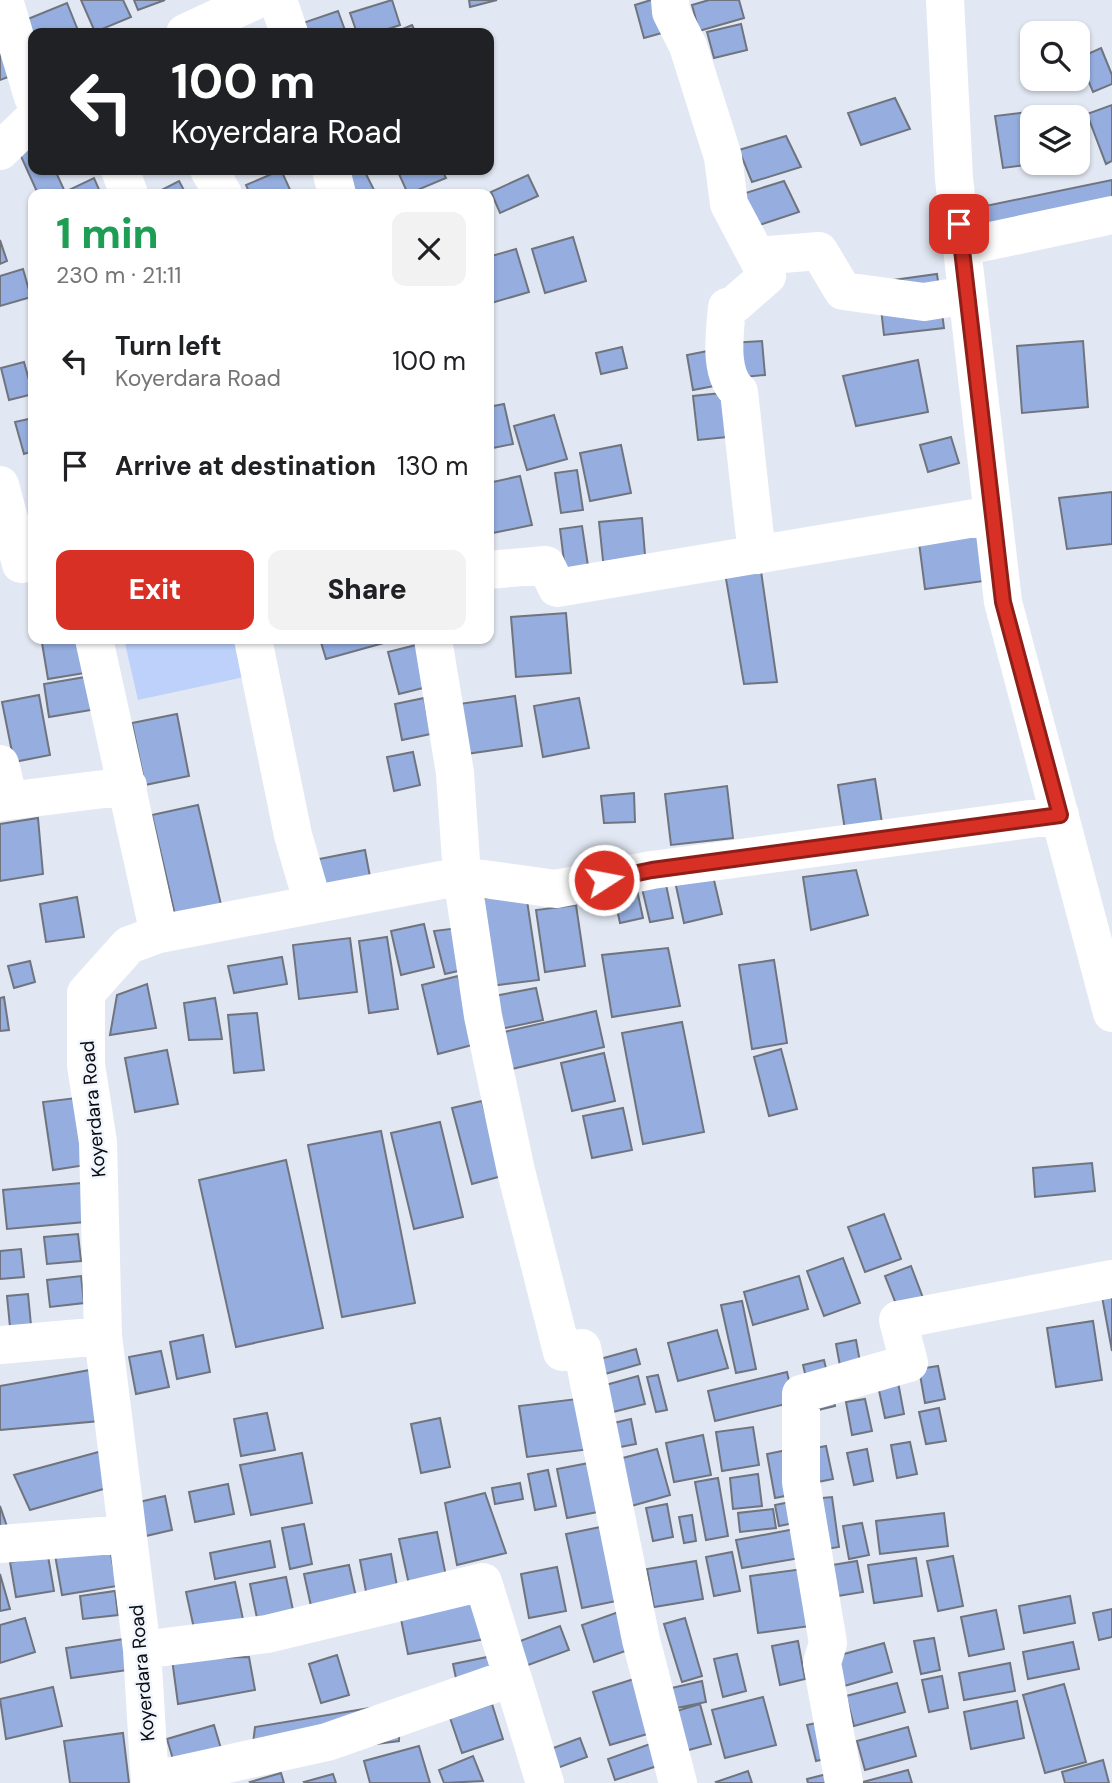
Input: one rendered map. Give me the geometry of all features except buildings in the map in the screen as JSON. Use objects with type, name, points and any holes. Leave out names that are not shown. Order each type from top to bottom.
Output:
[{"type":"street","points":[[4,0],[28,80]]},
{"type":"street","points":[[196,28],[256,0]]},
{"type":"street","points":[[278,0],[287,28]]},
{"type":"street","points":[[670,0],[671,12],[688,46],[723,157],[729,204],[767,276],[735,304],[727,307],[724,346],[731,385],[739,392],[757,555]]},
{"type":"street","points":[[945,0],[954,179],[1003,602],[1112,1013]]},
{"type":"street","points":[[0,151],[28,124]]},
{"type":"street","points":[[962,247],[1112,215]]},
{"type":"street","points":[[757,256],[819,251],[843,291],[924,302],[967,295]]},
{"type":"street","points":[[0,485],[6,530],[21,564],[28,563]]},
{"type":"street","points":[[494,569],[546,565],[557,588],[993,515]]},
{"type":"street","points":[[95,644],[159,934]]},
{"type":"street","points":[[254,644],[293,835],[313,904]]},
{"type":"street","points":[[434,644],[455,773],[462,876],[483,1016],[516,1171],[562,1352],[582,1348],[641,1640],[678,1783]]},
{"type":"street","points":[[0,764],[4,801],[128,786]]},
{"type":"street","name":"Koyerdara Road","points":[[150,1782],[142,1650],[103,1336],[98,1142],[86,1065],[86,993],[130,945],[159,934],[462,876],[556,889],[652,870],[1060,815]]},
{"type":"street","points":[[844,1783],[822,1663],[828,1643],[802,1482],[801,1394],[909,1363],[898,1320],[1112,1279]]},
{"type":"street","points":[[0,1345],[103,1336]]},
{"type":"street","points":[[0,1544],[127,1534]]},
{"type":"street","points":[[142,1650],[267,1634],[483,1582],[545,1783]]},
{"type":"street","points":[[150,1782],[327,1742],[511,1678]]},
{"type":"shaded area","points":[[125,644],[242,644],[249,676],[138,700]]},
{"type":"route","points":[[604,880],[652,870],[1060,815],[1003,602],[959,224]]}]
